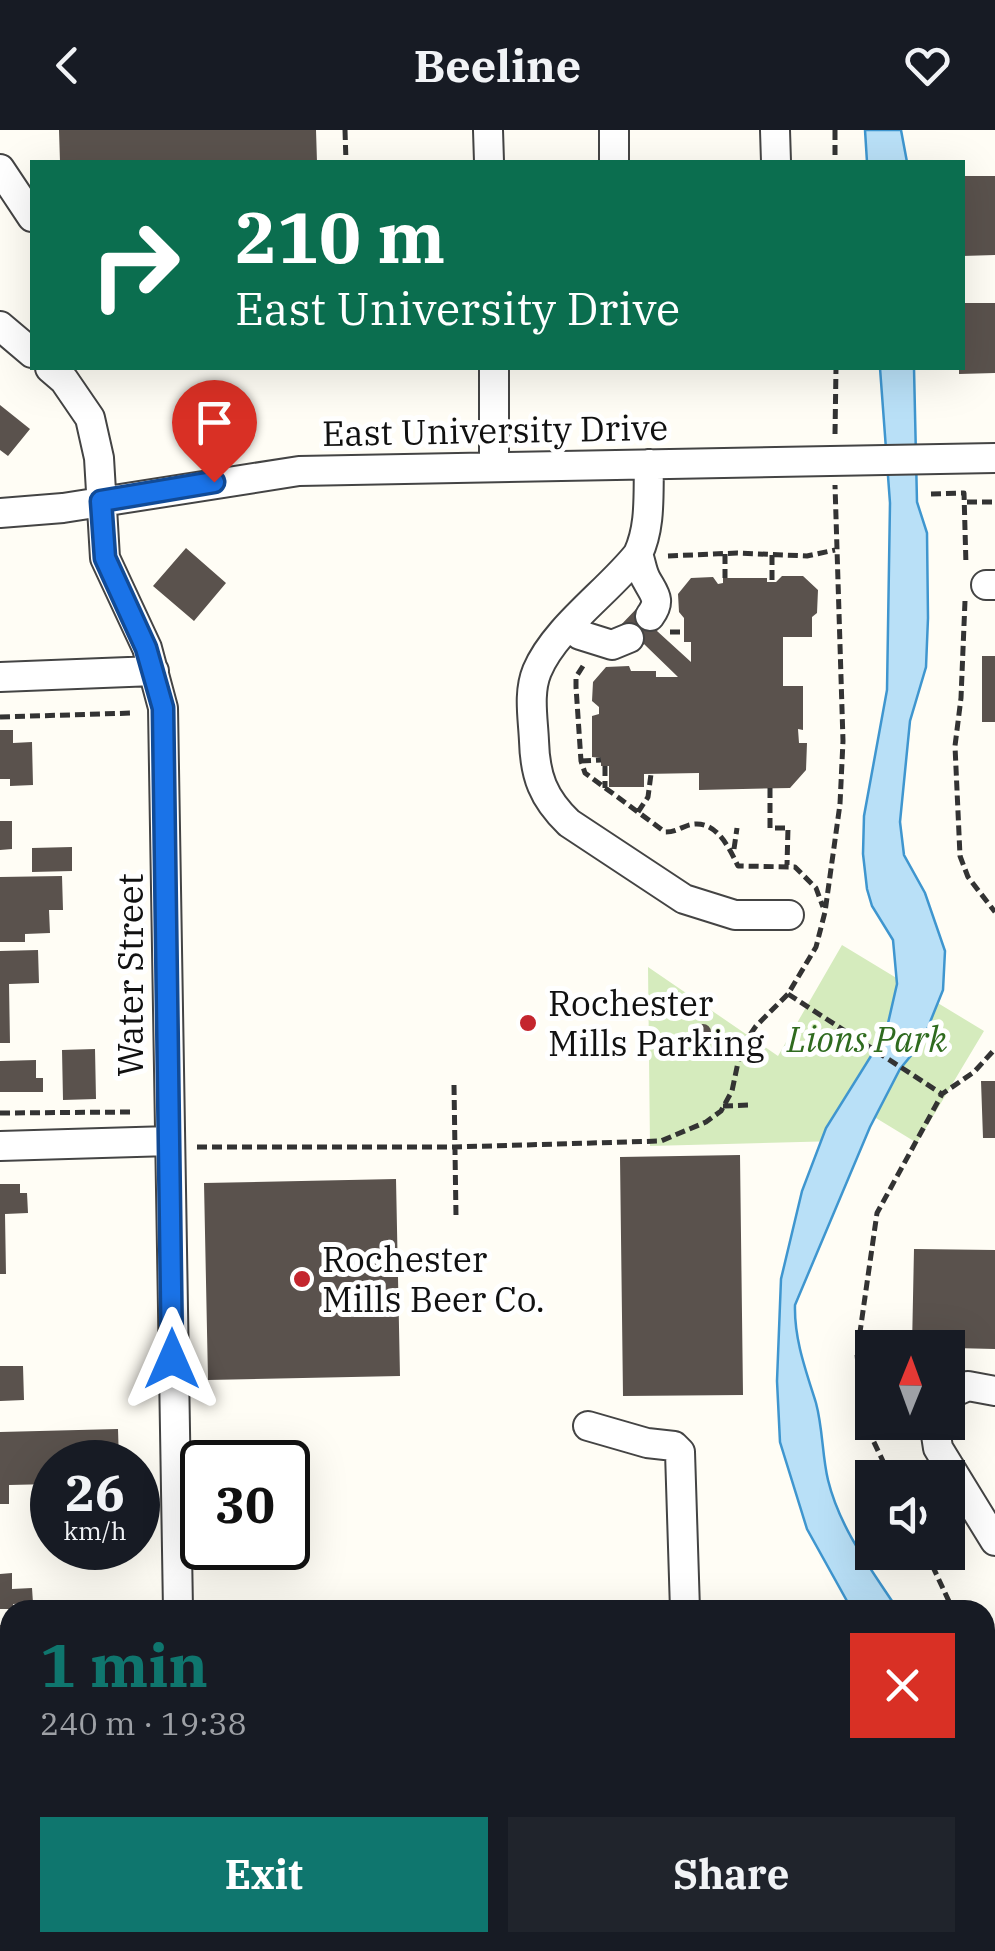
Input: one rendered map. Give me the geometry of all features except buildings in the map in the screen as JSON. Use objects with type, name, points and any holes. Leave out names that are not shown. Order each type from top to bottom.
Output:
[{"type":"street","points":[[488,130],[489,160]]},
{"type":"street","points":[[614,130],[614,160]]},
{"type":"street","points":[[775,130],[776,160]]},
{"type":"street","points":[[0,169],[30,214]]},
{"type":"street","points":[[0,326],[30,351]]},
{"type":"street","name":"Water Street","points":[[52,370],[64,380],[90,418],[98,446],[105,558],[154,671],[163,708],[180,1144],[178,1600]]},
{"type":"street","points":[[494,370],[494,466]]},
{"type":"street","name":"East University Drive","points":[[0,512],[63,508],[299,471],[995,458]]},
{"type":"street","points":[[648,464],[645,538],[652,555],[646,580],[657,596],[650,616]]},
{"type":"street","points":[[652,555],[575,622],[550,649],[536,672],[532,694],[535,764],[540,786],[552,807],[569,823],[684,899],[735,915],[789,915]]},
{"type":"street","points":[[575,622],[580,635],[612,645],[629,638]]},
{"type":"street","points":[[0,676],[154,671]]},
{"type":"street","points":[[0,1146],[180,1144]]},
{"type":"street","points":[[965,1387],[995,1391]]},
{"type":"street","points":[[588,1426],[647,1443],[674,1446],[680,1452],[685,1600]]},
{"type":"street","points":[[937,1440],[995,1540]]},
{"type":"path","points":[[345,130],[346,160]]},
{"type":"path","points":[[834,130],[835,160]]},
{"type":"path","points":[[835,431],[836,370]]},
{"type":"path","points":[[180,1144],[454,1147],[661,1140],[706,1122],[724,1106],[732,1091],[741,1048],[756,1026],[788,994],[816,947],[825,912],[840,804],[843,741],[834,492]]},
{"type":"path","points":[[931,494],[964,493],[978,580],[955,746],[956,800],[964,866],[995,912]]},
{"type":"path","points":[[966,502],[995,502]]},
{"type":"path","points":[[652,555],[807,556],[835,550]]},
{"type":"path","points":[[725,554],[726,578]]},
{"type":"path","points":[[772,555],[772,582]]},
{"type":"path","points":[[589,661],[576,676],[584,769],[665,832],[670,834],[686,825],[706,826],[731,846],[738,866],[795,867],[816,888],[825,912]]},
{"type":"path","points":[[0,717],[132,717],[129,700]]},
{"type":"path","points":[[581,761],[603,763],[606,788]]},
{"type":"path","points":[[568,777],[584,769]]},
{"type":"path","points":[[638,812],[648,797],[651,774]]},
{"type":"path","points":[[770,788],[770,828],[788,828],[787,865]]},
{"type":"path","points":[[733,852],[737,828]]},
{"type":"path","points":[[788,994],[942,1094]]},
{"type":"path","points":[[711,1034],[741,1048]]},
{"type":"path","points":[[883,1460],[862,1416],[857,1354],[877,1212],[942,1094],[974,1072],[995,1049]]},
{"type":"path","points":[[454,1085],[456,1216]]},
{"type":"path","points":[[724,1106],[751,1106]]},
{"type":"path","points":[[0,1113],[133,1112]]},
{"type":"path","points":[[934,1570],[948,1600]]},
{"type":"green space","name":"Lions Park","points":[[842,945],[984,1031],[917,1143],[853,1104],[839,1141],[650,1146],[648,967],[778,1056]]},
{"type":"water","points":[[865,130],[901,130],[907,160],[867,160]]},
{"type":"water","points":[[880,370],[914,370],[917,502],[927,533],[928,618],[926,667],[910,721],[900,822],[904,855],[925,893],[945,951],[943,990],[922,1042],[900,1069],[870,1127],[795,1305],[799,1343],[818,1413],[826,1471],[833,1498],[855,1544],[855,1570],[872,1570],[891,1600],[846,1600],[807,1529],[780,1442],[777,1381],[781,1279],[802,1191],[826,1128],[886,1032],[897,984],[893,940],[872,906],[863,854],[864,816],[887,690],[890,503]]},
{"type":"place","name":"Rochester Mills Parking","points":[[528,1023]]},
{"type":"place","name":"Rochester Mills Beer Co.","points":[[302,1279]]},
{"type":"route","points":[[172,1359],[163,708],[146,648],[105,558],[101,501],[214,482]]}]
